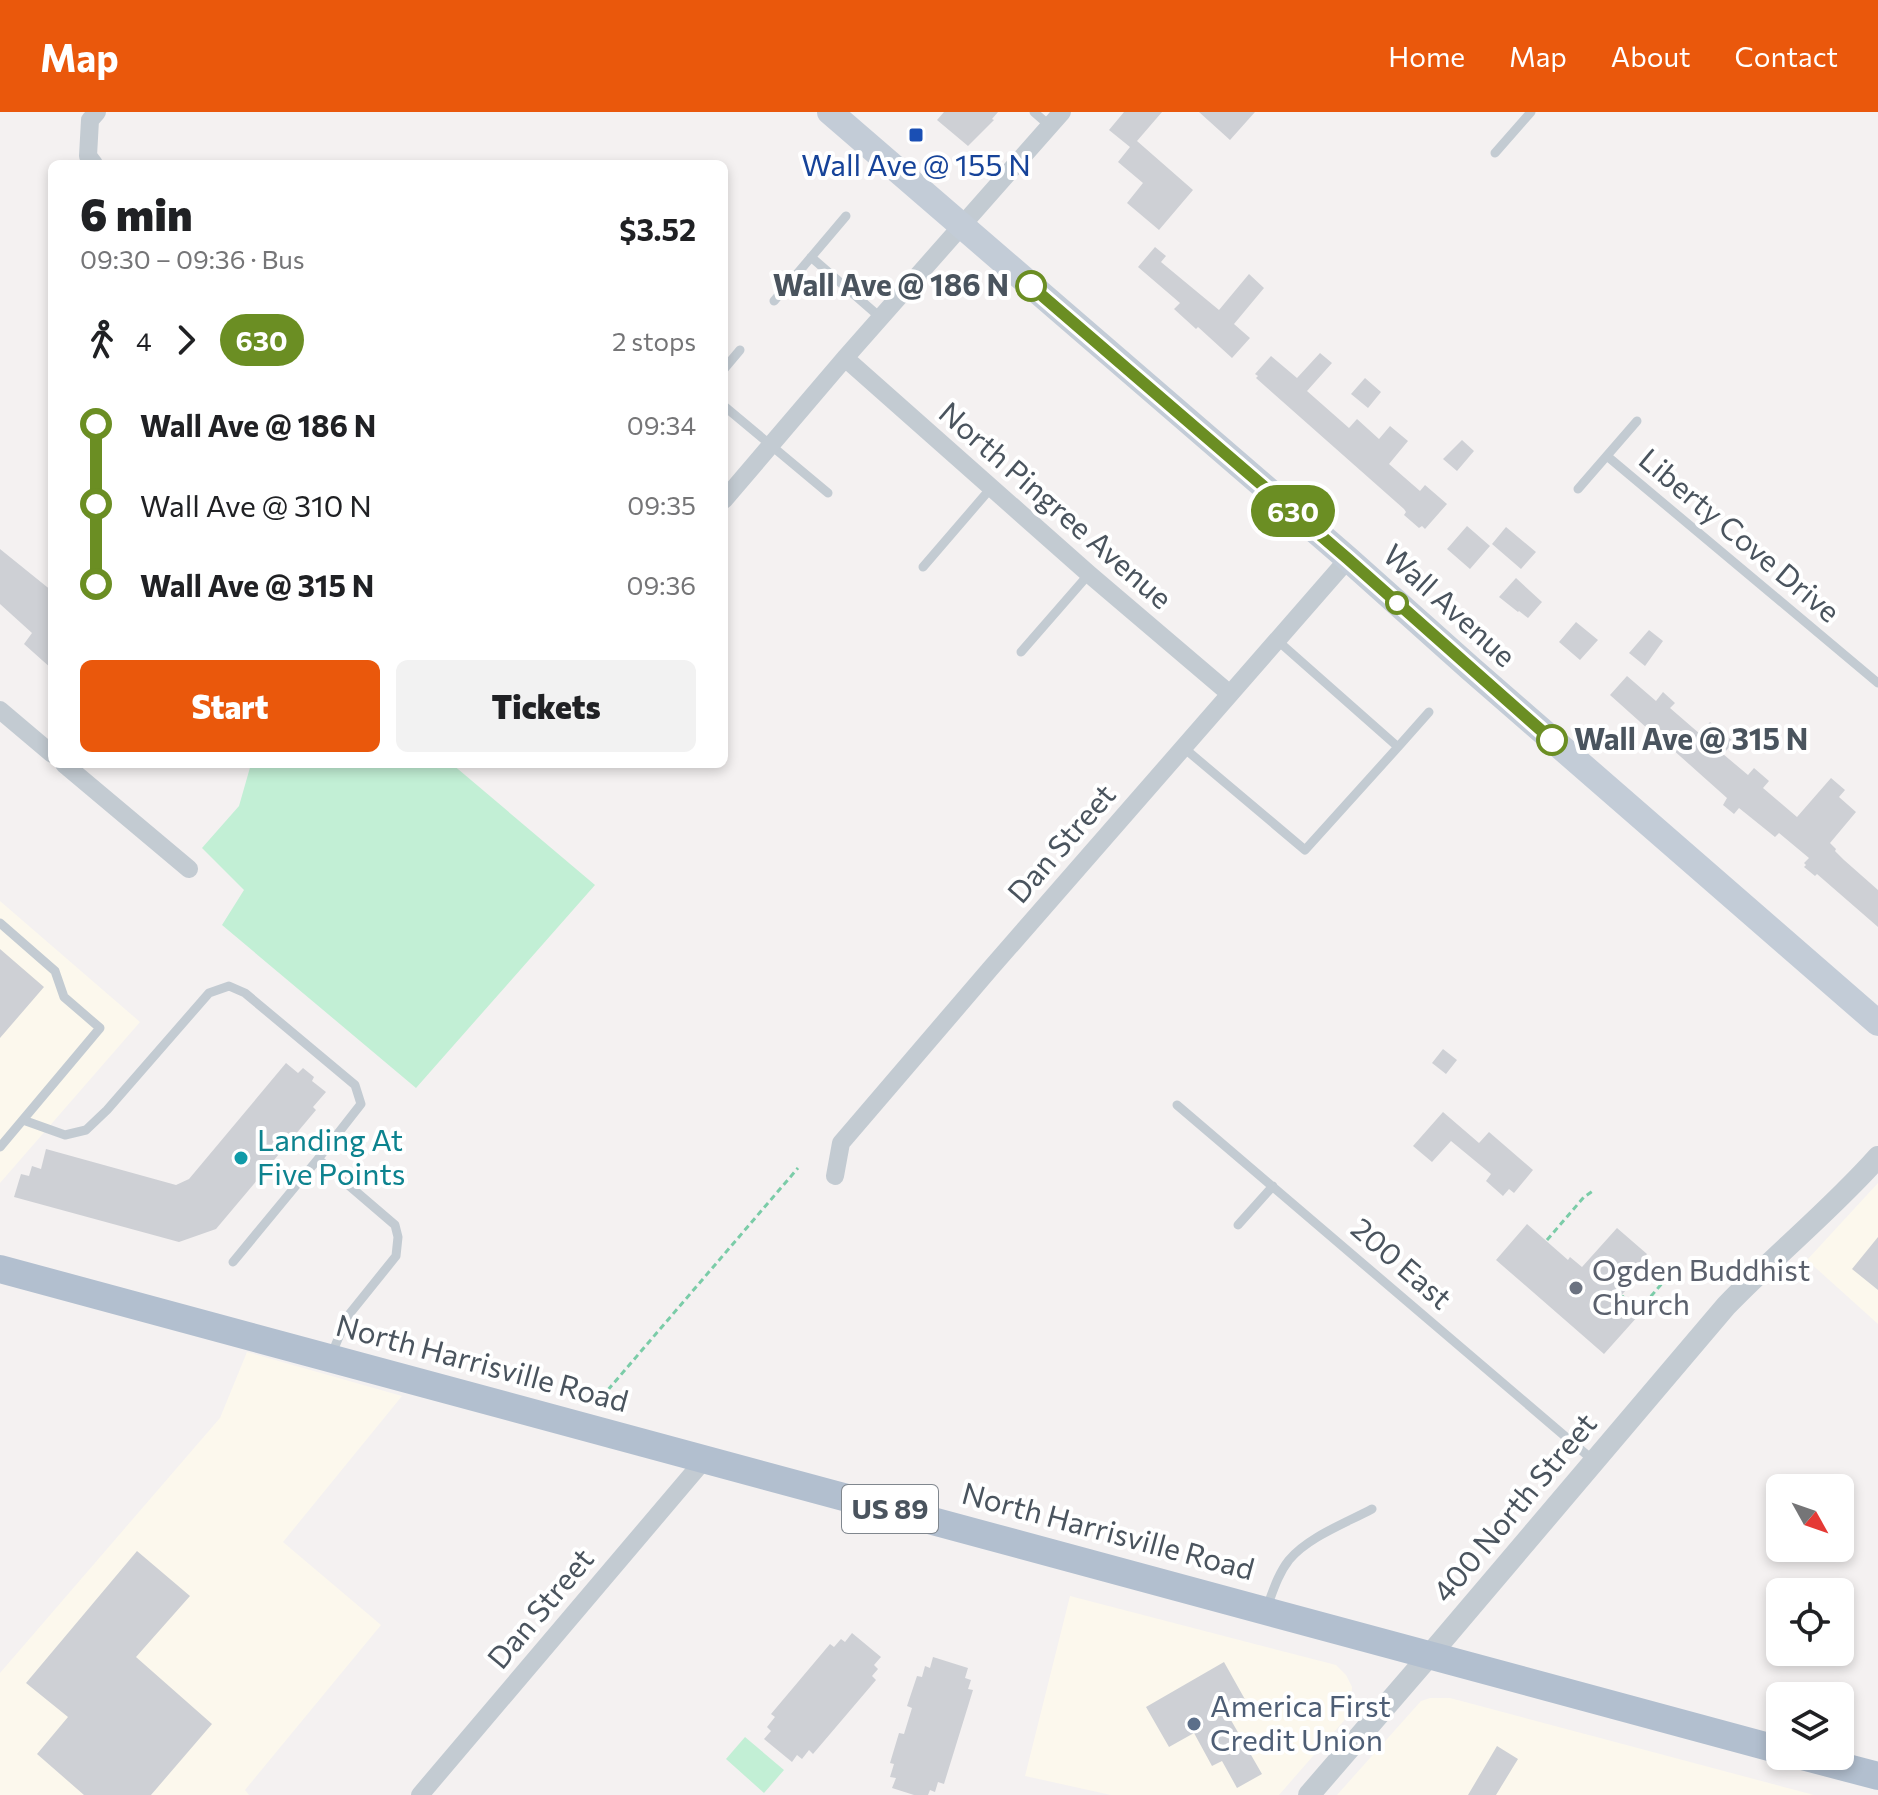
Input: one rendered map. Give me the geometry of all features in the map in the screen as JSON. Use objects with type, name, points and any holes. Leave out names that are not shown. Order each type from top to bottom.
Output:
[{"type":"main road","name":"Wall Avenue","points":[[830,112],[1348,559],[1878,1023]]},
{"type":"main road","name":"North Harrisville Road","points":[[0,1269],[1766,1746]]},
{"type":"main road","points":[[1854,1770],[1878,1776]]},
{"type":"street","points":[[91,160],[88,156],[90,120],[97,112]]},
{"type":"street","points":[[728,495],[1056,119]]},
{"type":"street","name":"North Pingree Avenue","points":[[845,358],[1230,694]]},
{"type":"street","name":"Dan Street","points":[[835,1176],[841,1143],[1348,559]]},
{"type":"street","points":[[0,710],[48,751]]},
{"type":"street","points":[[69,768],[189,869]]},
{"type":"street","name":"400 North Street","points":[[1309,1795],[1726,1306],[1878,1157]]},
{"type":"street","name":"Dan Street","points":[[420,1795],[705,1459]]},
{"type":"lane","points":[[1034,112],[1056,119]]},
{"type":"lane","points":[[1495,153],[1531,112]]},
{"type":"lane","points":[[774,301],[846,216]]},
{"type":"lane","points":[[811,257],[881,318]]},
{"type":"lane","points":[[728,364],[740,350]]},
{"type":"lane","points":[[728,409],[828,493]]},
{"type":"lane","points":[[1578,489],[1637,421]]},
{"type":"lane","name":"Liberty Cove Drive","points":[[1607,456],[1878,683]]},
{"type":"lane","points":[[923,567],[991,488]]},
{"type":"lane","points":[[1021,652],[1089,574]]},
{"type":"lane","points":[[1278,641],[1398,747]]},
{"type":"lane","points":[[1184,748],[1305,850],[1429,712]]},
{"type":"lane","points":[[0,923],[55,971],[64,997],[100,1028],[0,1147]]},
{"type":"lane","points":[[23,1120],[65,1135],[86,1130],[209,993],[229,986],[245,993],[355,1085],[361,1104],[233,1262]]},
{"type":"lane","name":"200 East","points":[[1177,1105],[1594,1461]]},
{"type":"lane","points":[[318,1159],[395,1225],[398,1237],[396,1256],[347,1317],[329,1359]]},
{"type":"lane","points":[[1238,1225],[1273,1186]]},
{"type":"lane","points":[[1266,1610],[1277,1579],[1290,1559],[1306,1545],[1372,1509]]},
{"type":"path","points":[[578,1425],[798,1168]]},
{"type":"path","points":[[1547,1240],[1584,1197],[1593,1191]]},
{"type":"path","points":[[1622,1296],[1639,1310],[1678,1265]]},
{"type":"shaded area","points":[[0,901],[140,1022],[0,1183]]},
{"type":"shaded area","points":[[1878,1183],[1878,1324],[1807,1260]]},
{"type":"shaded area","points":[[247,1352],[402,1396],[283,1542],[381,1625],[245,1790],[249,1795],[0,1795],[0,1673],[220,1418]]},
{"type":"shaded area","points":[[1070,1596],[1336,1665],[1352,1687],[1351,1709],[1279,1795],[1111,1795],[1025,1776]]},
{"type":"shaded area","points":[[1450,1698],[1814,1795],[1337,1795],[1421,1701]]},
{"type":"green space","points":[[250,768],[457,768],[595,885],[416,1088],[222,925],[244,890],[202,848],[239,806]]},
{"type":"green space","points":[[745,1737],[784,1770],[764,1793],[726,1759]]},
{"type":"building","points":[[944,112],[998,112],[968,146],[937,120]]},
{"type":"building","points":[[1124,112],[1162,112],[1137,141],[1193,190],[1159,230],[1127,203],[1143,183],[1118,162],[1130,147],[1109,130]]},
{"type":"building","points":[[1199,112],[1255,112],[1230,140]]},
{"type":"building","points":[[1155,247],[1166,256],[1161,262],[1219,310],[1249,274],[1264,288],[1234,324],[1250,338],[1232,358],[1174,309],[1180,303],[1138,267]]},
{"type":"building","points":[[1320,353],[1332,363],[1307,391],[1349,428],[1357,419],[1379,439],[1390,426],[1408,441],[1389,464],[1420,491],[1425,485],[1447,504],[1425,529],[1422,526],[1419,528],[1404,515],[1404,509],[1256,378],[1258,376],[1255,374],[1271,356],[1297,378]]},
{"type":"building","points":[[1365,378],[1381,392],[1368,408],[1351,394]]},
{"type":"building","points":[[1462,440],[1474,451],[1457,471],[1443,459]]},
{"type":"building","points":[[1467,526],[1490,546],[1470,569],[1447,549]]},
{"type":"building","points":[[1506,527],[1536,552],[1521,569],[1492,544]]},
{"type":"building","points":[[0,549],[48,588],[48,665],[24,644],[32,633],[0,604]]},
{"type":"building","points":[[1516,578],[1542,602],[1528,618],[1499,597]]},
{"type":"building","points":[[1576,622],[1598,640],[1580,660],[1559,642]]},
{"type":"building","points":[[1649,630],[1663,641],[1645,666],[1629,653]]},
{"type":"building","points":[[1627,676],[1656,701],[1663,692],[1675,703],[1670,708],[1700,734],[1710,722],[1734,742],[1723,754],[1748,775],[1754,768],[1769,781],[1763,788],[1797,817],[1831,778],[1845,790],[1839,797],[1856,812],[1830,843],[1878,890],[1878,927],[1817,874],[1815,876],[1804,867],[1809,858],[1779,833],[1775,837],[1739,808],[1734,814],[1723,805],[1727,798],[1662,740],[1660,742],[1646,730],[1610,695]]},
{"type":"building","points":[[0,949],[44,987],[0,1038]]},
{"type":"building","points":[[1443,1049],[1457,1060],[1446,1074],[1432,1063]]},
{"type":"building","name":"Landing At Five Points","points":[[286,1063],[298,1073],[303,1068],[314,1077],[312,1081],[326,1092],[313,1107],[316,1110],[216,1229],[179,1242],[14,1197],[21,1174],[29,1176],[32,1166],[41,1169],[46,1149],[176,1185],[189,1179]]},
{"type":"building","points":[[1443,1112],[1479,1143],[1489,1132],[1533,1170],[1514,1193],[1509,1189],[1503,1196],[1486,1181],[1491,1174],[1451,1141],[1432,1162],[1413,1146]]},
{"type":"building","name":"Ogden Buddhist Church","points":[[1527,1224],[1568,1260],[1570,1257],[1582,1267],[1617,1228],[1647,1254],[1620,1285],[1626,1290],[1618,1299],[1638,1316],[1604,1354],[1496,1260]]},
{"type":"building","points":[[1878,1237],[1878,1290],[1852,1269]]},
{"type":"building","points":[[137,1551],[190,1596],[136,1657],[212,1724],[151,1795],[84,1795],[37,1754],[68,1717],[26,1683]]},
{"type":"building","points":[[852,1633],[881,1657],[874,1665],[878,1669],[872,1676],[876,1680],[813,1754],[809,1750],[802,1759],[797,1755],[792,1762],[764,1739],[771,1731],[767,1727],[775,1717],[771,1714],[830,1644],[834,1647],[841,1639],[845,1642]]},
{"type":"building","points":[[933,1657],[968,1668],[965,1678],[971,1680],[968,1689],[973,1690],[944,1784],[938,1782],[935,1792],[930,1790],[928,1795],[914,1795],[892,1788],[896,1778],[890,1777],[894,1764],[890,1763],[899,1733],[904,1734],[912,1708],[907,1706],[917,1676],[922,1677],[925,1666],[930,1668]]},
{"type":"building","name":"America First Credit Union","points":[[1224,1662],[1247,1703],[1228,1715],[1262,1774],[1237,1788],[1222,1761],[1212,1766],[1194,1733],[1169,1747],[1146,1707]]},
{"type":"building","points":[[1497,1746],[1518,1759],[1496,1795],[1468,1795]]},
{"type":"bus line","name":"630","points":[[1031,286],[1348,559],[1552,740]]},
{"type":"place","name":"Wall Ave @ 155 N","points":[[916,135]]},
{"type":"place","name":"Wall Ave @ 186 N","points":[[1031,286]]},
{"type":"place","name":"Wall Ave @ 315 N","points":[[1552,740]]},
{"type":"place","name":"Landing At Five Points","points":[[241,1158]]},
{"type":"place","name":"Ogden Buddhist Church","points":[[1576,1288]]},
{"type":"place","name":"America First Credit Union","points":[[1194,1724]]}]
